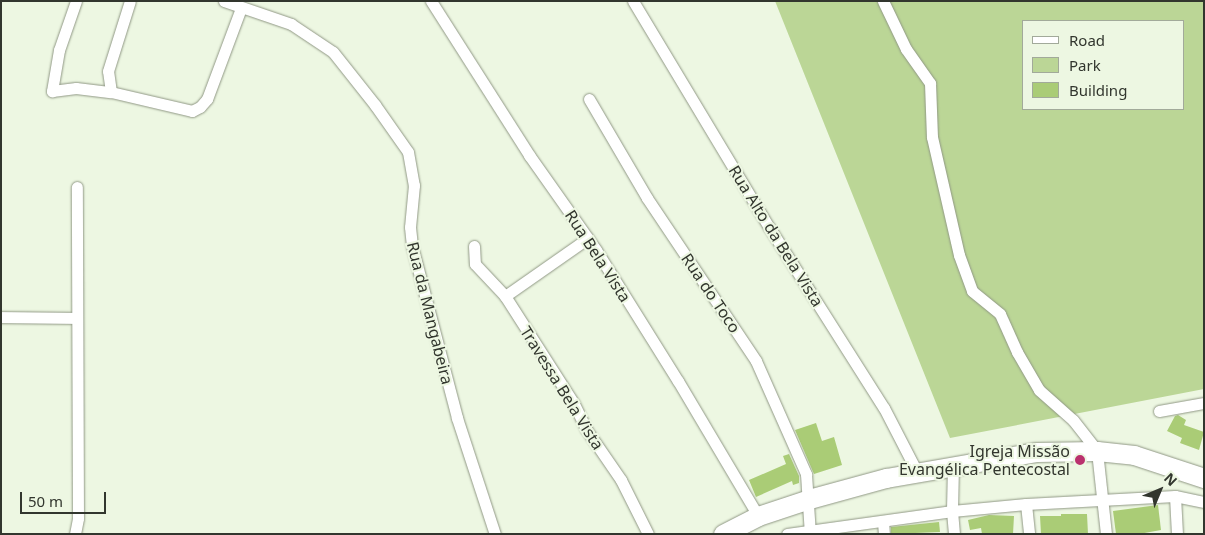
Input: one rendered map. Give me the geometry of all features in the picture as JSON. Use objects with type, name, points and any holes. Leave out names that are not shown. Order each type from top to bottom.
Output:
[{"type":"main road","points":[[726,533],[758,516],[809,498],[916,472],[1037,452],[1097,451],[1134,455],[1204,478]]},
{"type":"street","points":[[76,1],[59,50],[52,91],[76,88],[111,92],[192,111],[200,108],[210,91],[241,8]]},
{"type":"street","points":[[111,92],[108,71],[130,1]]},
{"type":"street","name":"Rua da Mangabeira","points":[[224,1],[291,24],[333,52],[375,105],[408,152],[414,185],[410,227],[412,246],[456,418],[495,534]]},
{"type":"street","name":"Rua Bela Vista","points":[[431,1],[529,155],[588,238],[678,381],[758,516]]},
{"type":"street","name":"Rua Alto da Bela Vista","points":[[633,1],[769,227],[879,400],[916,472]]},
{"type":"street","points":[[883,1],[906,49],[930,83],[932,137],[959,255],[972,291],[1000,314],[1017,352],[1040,390],[1073,420],[1097,451],[1106,534]]},
{"type":"street","name":"Rua do Toco","points":[[589,99],[647,198],[752,355],[806,474],[810,532]]},
{"type":"street","points":[[75,534],[78,518],[77,187]]},
{"type":"street","points":[[505,296],[588,238]]},
{"type":"street","name":"Travessa Bela Vista","points":[[474,246],[475,264],[505,296],[574,404],[586,429],[621,480],[648,534]]},
{"type":"street","points":[[1,317],[76,318]]},
{"type":"street","points":[[1159,411],[1204,403]]},
{"type":"street","points":[[953,466],[952,511],[954,534]]},
{"type":"street","points":[[1175,496],[1177,534]]},
{"type":"street","points":[[787,534],[952,511],[1026,504],[1175,496],[1204,502]]},
{"type":"street","points":[[1026,504],[1029,534]]},
{"type":"street","points":[[883,521],[884,534]]},
{"type":"green space","points":[[775,1],[1204,1],[1204,389],[950,438]]},
{"type":"building","points":[[1178,415],[1186,420],[1184,425],[1204,432],[1199,450],[1180,443],[1182,438],[1167,431],[1175,416]]},
{"type":"building","points":[[816,423],[822,441],[834,437],[842,465],[814,474],[795,430]]},
{"type":"building","points":[[789,454],[799,476],[799,483],[793,485],[792,481],[756,497],[749,480],[786,464],[783,456]]},
{"type":"building","points":[[1158,505],[1161,530],[1139,534],[1116,534],[1113,511]]},
{"type":"building","points":[[1061,514],[1087,514],[1088,534],[1041,534],[1040,516],[1061,516]]},
{"type":"building","points":[[989,515],[1014,516],[1013,534],[982,534],[981,528],[970,530],[968,520]]},
{"type":"building","points":[[939,522],[940,532],[891,534],[891,527]]},
{"type":"place","name":"Igreja Missão Evangélica Pentecostal","points":[[1080,460]]}]
